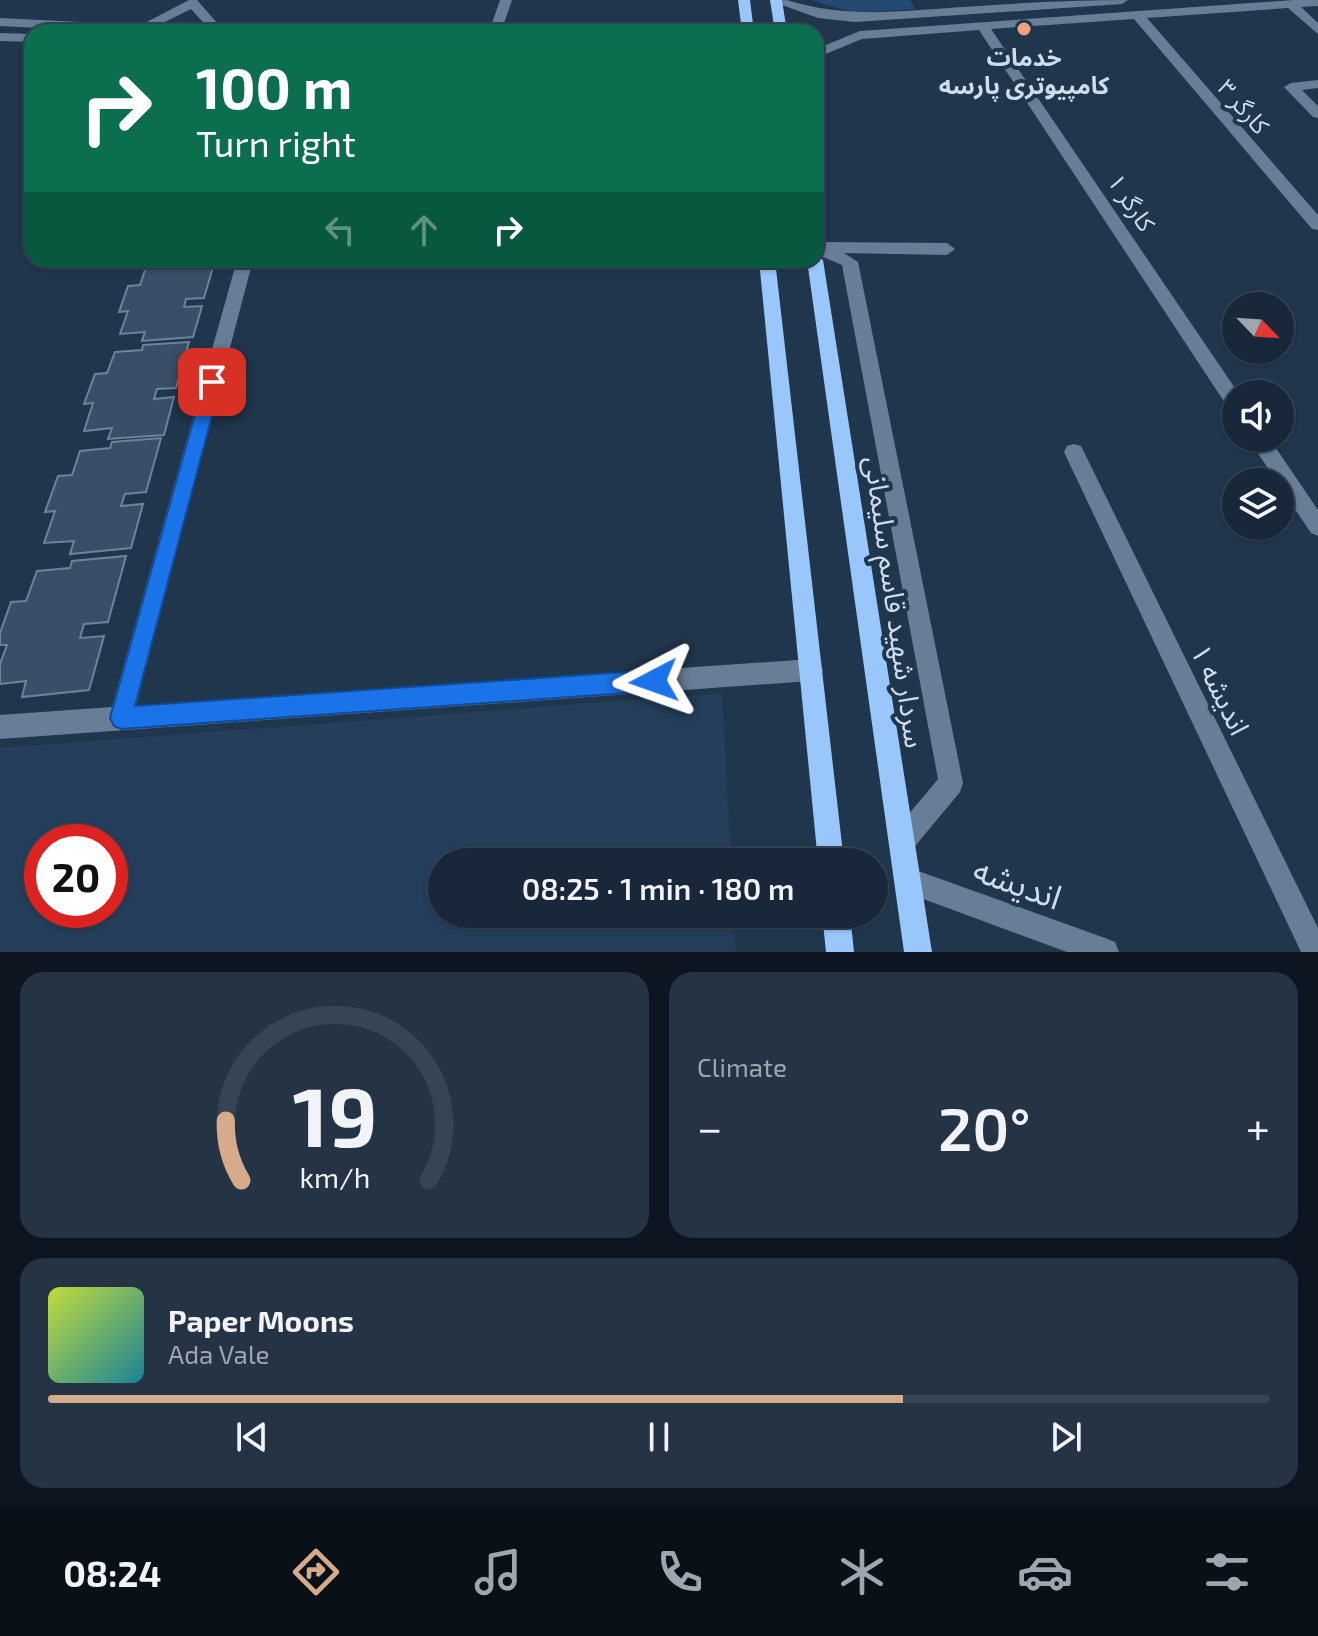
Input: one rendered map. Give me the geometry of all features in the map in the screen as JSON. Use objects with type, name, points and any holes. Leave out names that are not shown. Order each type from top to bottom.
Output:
[{"type":"main road","points":[[744,0],[747,24]]},
{"type":"main road","points":[[776,0],[780,24]]},
{"type":"main road","points":[[768,268],[830,848]]},
{"type":"main road","name":"سردار شهید قاسم سلیمانی","points":[[816,268],[918,952]]},
{"type":"main road","points":[[837,928],[840,952]]},
{"type":"street","points":[[498,24],[506,0]]},
{"type":"street","points":[[776,0],[818,14],[855,18],[1002,4],[1122,0]]},
{"type":"street","points":[[149,24],[193,1],[212,24]]},
{"type":"street","points":[[824,51],[860,35],[1138,16],[1225,4],[1318,2]]},
{"type":"street","points":[[1291,4],[1318,30]]},
{"type":"street","name":"کارگر ۳","points":[[1138,16],[1318,225]]},
{"type":"street","points":[[855,18],[850,26],[860,35]]},
{"type":"street","points":[[0,22],[40,24]]},
{"type":"street","name":"کارگر ۱","points":[[984,28],[1222,383]]},
{"type":"street","points":[[0,37],[24,38]]},
{"type":"street","points":[[1318,84],[1291,87],[1318,114]]},
{"type":"street","points":[[824,248],[947,249]]},
{"type":"street","points":[[824,251],[850,262],[951,783],[902,842]]},
{"type":"street","points":[[121,718],[243,268]]},
{"type":"street","name":"اندیشه ۱","points":[[1074,452],[1315,952]]},
{"type":"street","points":[[1267,452],[1318,527]]},
{"type":"street","points":[[0,727],[811,670]]},
{"type":"street","name":"اندیشه","points":[[907,880],[1105,952]]},
{"type":"shaded area","points":[[811,0],[910,0],[915,9],[854,13]]},
{"type":"shaded area","points":[[722,693],[730,848],[428,848],[428,928],[735,928],[736,952],[0,952],[0,748]]},
{"type":"building","points":[[146,268],[213,268],[204,298],[186,299],[184,307],[202,306],[193,337],[142,341],[145,332],[120,334],[128,311],[119,312],[128,286],[140,285]]},
{"type":"building","points":[[189,342],[176,388],[157,389],[154,399],[174,397],[164,435],[108,439],[112,428],[84,431],[93,403],[84,404],[95,374],[107,373],[115,352],[142,350],[143,345]]},
{"type":"building","points":[[161,438],[146,492],[125,494],[121,506],[143,504],[131,548],[70,554],[74,541],[44,543],[55,511],[45,512],[58,476],[72,475],[80,451],[110,448],[112,442]]},
{"type":"building","points":[[126,556],[108,622],[84,624],[80,638],[104,636],[89,690],[22,697],[26,681],[0,684],[0,664],[7,645],[0,645],[0,633],[11,602],[26,601],[37,571],[70,568],[72,561]]},
{"type":"place","name":"خدمات کامپیوتری پارسه","points":[[1024,29]]},
{"type":"route","points":[[212,382],[121,718],[654,681]]}]
